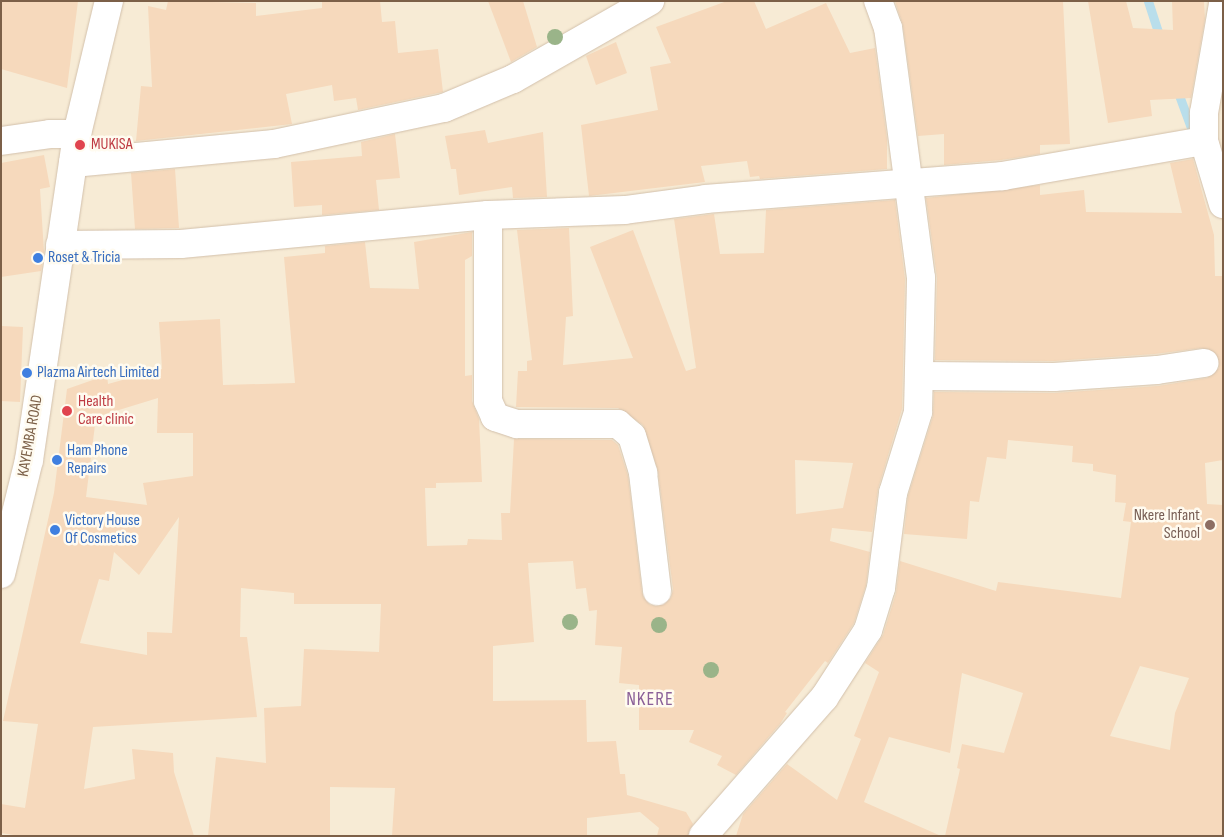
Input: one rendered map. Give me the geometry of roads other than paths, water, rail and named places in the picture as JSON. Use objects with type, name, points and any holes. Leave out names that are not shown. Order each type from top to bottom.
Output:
[{"type":"street","name":"KAYEMBA ROAD","points":[[1,574],[29,460],[77,134],[109,1]]},
{"type":"street","points":[[73,163],[274,144],[444,108],[513,79],[650,1]]},
{"type":"street","points":[[703,836],[824,698],[868,630],[881,588],[893,493],[918,412],[921,376],[922,297],[909,182],[888,28],[878,1]]},
{"type":"street","points":[[1223,4],[1204,113],[1204,140],[1223,204]]},
{"type":"street","points":[[1,141],[41,135],[77,134]]},
{"type":"street","points":[[60,245],[181,244],[488,214],[625,210],[909,182],[1004,176],[1204,140]]},
{"type":"street","points":[[488,214],[488,401],[495,417],[517,424],[618,424],[632,436],[643,473],[657,591]]},
{"type":"street","points":[[921,376],[1054,377],[1157,370],[1204,363]]},
{"type":"waterway","points":[[1148,1],[1160,39]]},
{"type":"waterway","points":[[1176,87],[1194,136]]},
{"type":"place","name":"MUKISA","points":[[80,145]]},
{"type":"place","name":"Roset & Tricia","points":[[38,258]]},
{"type":"place","name":"Plazma Airtech Limited","points":[[27,373]]},
{"type":"place","name":"Health Care clinic","points":[[67,411]]},
{"type":"place","name":"Ham Phone Repairs","points":[[57,460]]},
{"type":"place","name":"Nkere Infant School","points":[[1210,525]]},
{"type":"place","name":"Victory House Of Cosmetics","points":[[55,530]]},
{"type":"district","name":"NKERE","points":[[650,700]]}]
